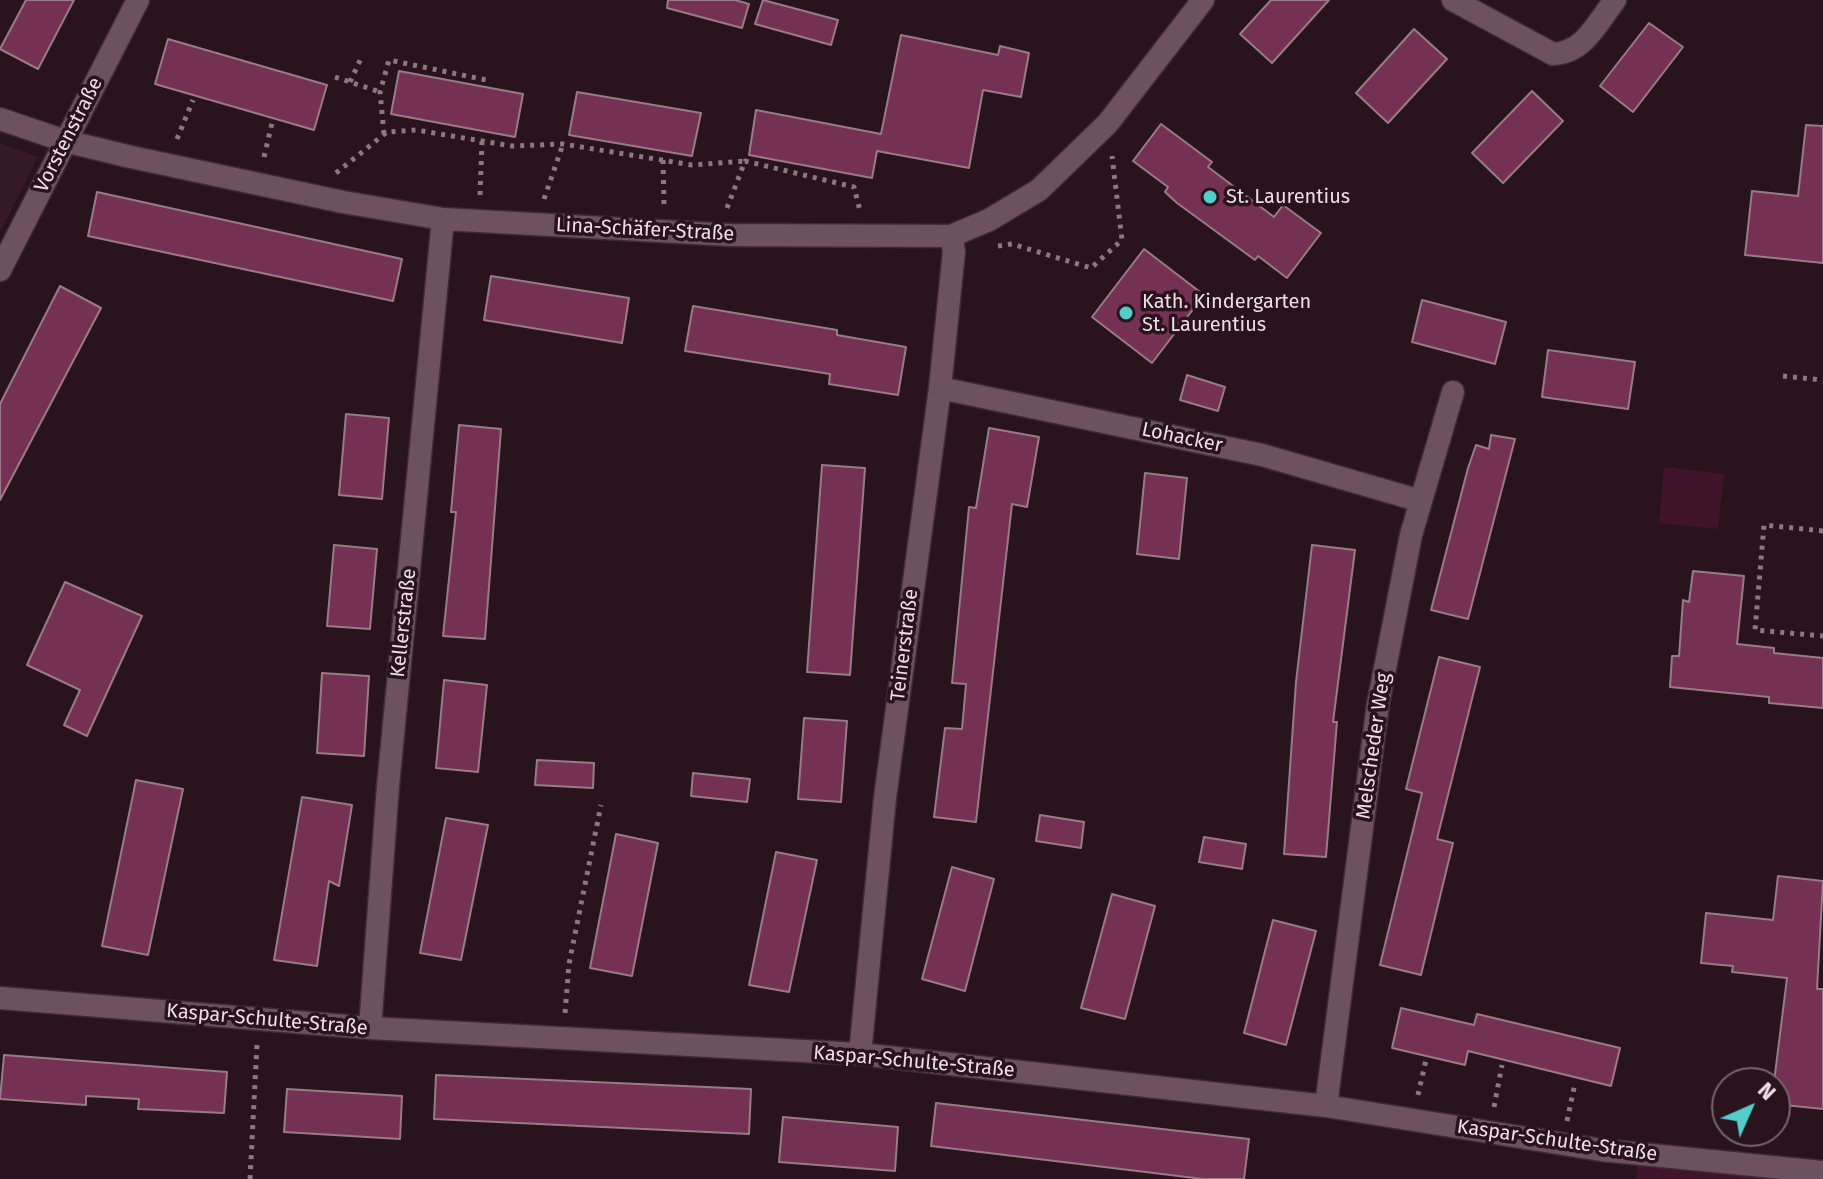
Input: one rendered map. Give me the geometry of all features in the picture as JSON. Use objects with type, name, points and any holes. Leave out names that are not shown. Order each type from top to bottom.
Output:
[{"type":"street","name":"Vorstenstraße","points":[[0,270],[138,0]]},
{"type":"street","name":"Lina-Schäfer-Straße","points":[[0,119],[65,141],[343,202],[443,219],[731,235],[953,243],[1039,190],[1108,123],[1203,0]]},
{"type":"street","points":[[1453,0],[1553,54],[1569,53],[1581,45],[1615,0]]},
{"type":"street","name":"Kellerstraße","points":[[370,1028],[388,786],[443,219]]},
{"type":"street","name":"Teinerstraße","points":[[860,1054],[885,798],[940,388],[953,243]]},
{"type":"street","name":"Lohacker","points":[[940,388],[1262,455],[1421,501]]},
{"type":"street","name":"Melscheder Weg","points":[[1326,1106],[1378,704],[1411,535],[1453,392]]},
{"type":"street","name":"Kaspar-Schulte-Straße","points":[[0,998],[564,1041],[860,1054],[1326,1106],[1601,1150],[1823,1172]]},
{"type":"path","points":[[350,82],[362,56]]},
{"type":"path","points":[[384,134],[380,92],[389,60],[491,81]]},
{"type":"path","points":[[335,77],[380,92]]},
{"type":"path","points":[[177,139],[193,100]]},
{"type":"path","points":[[264,157],[272,123]]},
{"type":"path","points":[[953,243],[1012,244],[1091,268],[1122,240],[1108,123]]},
{"type":"path","points":[[336,173],[384,134],[416,130],[512,146],[563,144],[692,165],[745,161],[854,187],[861,216]]},
{"type":"path","points":[[480,195],[482,141]]},
{"type":"path","points":[[544,199],[563,144]]},
{"type":"path","points":[[663,160],[664,205]]},
{"type":"path","points":[[727,208],[745,161]]},
{"type":"path","points":[[1783,376],[1823,380]]},
{"type":"path","points":[[1823,531],[1764,525],[1755,630],[1823,636]]},
{"type":"path","points":[[564,1041],[569,964],[601,805]]},
{"type":"path","points":[[250,1179],[258,1019]]},
{"type":"path","points":[[1417,1100],[1426,1060]]},
{"type":"path","points":[[1492,1112],[1502,1065]]},
{"type":"path","points":[[1566,1124],[1575,1083]]},
{"type":"shaded area","points":[[0,143],[38,157],[0,232]]},
{"type":"shaded area","points":[[1664,467],[1724,474],[1718,529],[1659,523]]},
{"type":"shaded area","points":[[1639,1155],[1823,1179],[1636,1179]]},
{"type":"building","points":[[26,0],[74,0],[38,69],[0,49]]},
{"type":"building","points":[[668,0],[735,0],[749,4],[742,28],[667,8]]},
{"type":"building","points":[[763,0],[838,20],[831,45],[755,24]]},
{"type":"building","points":[[1271,0],[1329,0],[1272,63],[1240,34]]},
{"type":"building","points":[[1649,23],[1683,47],[1633,112],[1600,86]]},
{"type":"building","points":[[1414,29],[1447,59],[1388,123],[1356,93]]},
{"type":"building","points":[[901,35],[998,55],[1000,46],[1029,53],[1021,97],[983,90],[969,168],[877,151],[872,178],[749,155],[756,110],[881,134]]},
{"type":"building","points":[[168,39],[327,85],[314,130],[155,84]]},
{"type":"building","points":[[399,71],[523,94],[515,137],[391,114]]},
{"type":"building","points":[[1532,91],[1563,121],[1503,183],[1472,153]]},
{"type":"building","points":[[577,92],[701,113],[692,156],[569,135]]},
{"type":"building","name":"St. Laurentius","points":[[1161,124],[1212,162],[1208,167],[1274,217],[1283,205],[1321,233],[1287,278],[1258,256],[1255,260],[1177,203],[1165,192],[1168,187],[1133,161]]},
{"type":"building","points":[[1806,125],[1823,126],[1823,263],[1745,255],[1752,191],[1798,196]]},
{"type":"building","points":[[97,192],[402,259],[393,301],[88,236]]},
{"type":"building","points":[[1144,249],[1204,295],[1152,363],[1092,317]]},
{"type":"building","points":[[491,276],[629,298],[622,343],[484,320]]},
{"type":"building","points":[[60,286],[101,308],[0,500],[0,404]]},
{"type":"building","points":[[1422,300],[1506,322],[1495,364],[1412,342]]},
{"type":"building","points":[[693,306],[837,330],[837,335],[906,347],[898,395],[829,384],[830,374],[685,351]]},
{"type":"building","points":[[1548,350],[1635,362],[1628,409],[1542,397]]},
{"type":"building","points":[[1187,375],[1225,387],[1218,411],[1180,400]]},
{"type":"building","points":[[346,414],[389,418],[382,499],[339,495]]},
{"type":"building","points":[[459,425],[501,429],[485,639],[443,636],[456,512],[451,512]]},
{"type":"building","points":[[989,428],[1039,437],[1027,507],[1012,504],[976,822],[934,817],[945,728],[962,729],[966,684],[952,683],[969,507],[976,508]]},
{"type":"building","points":[[1491,435],[1515,439],[1468,619],[1431,610],[1468,468],[1476,445],[1489,449]]},
{"type":"building","points":[[822,465],[865,468],[850,675],[807,672]]},
{"type":"building","points":[[1145,473],[1187,478],[1179,559],[1137,554]]},
{"type":"building","points":[[334,545],[377,549],[370,629],[327,626]]},
{"type":"building","points":[[1312,545],[1355,550],[1333,722],[1337,722],[1326,857],[1284,854],[1296,682]]},
{"type":"building","points":[[1693,571],[1744,576],[1737,644],[1774,648],[1774,653],[1823,658],[1823,708],[1769,703],[1769,697],[1670,687],[1672,656],[1679,656],[1683,600],[1689,602]]},
{"type":"building","points":[[65,582],[142,616],[87,736],[64,725],[80,690],[27,665]]},
{"type":"building","points":[[1439,657],[1480,667],[1437,839],[1453,843],[1421,975],[1380,965],[1422,793],[1406,789]]},
{"type":"building","points":[[322,673],[369,676],[364,756],[317,753]]},
{"type":"building","points":[[444,680],[487,685],[478,772],[436,768]]},
{"type":"building","points":[[804,718],[847,721],[841,802],[798,799]]},
{"type":"building","points":[[537,760],[594,763],[593,788],[535,785]]},
{"type":"building","points":[[693,773],[750,779],[747,802],[691,796]]},
{"type":"building","points":[[136,780],[183,789],[148,955],[102,946]]},
{"type":"building","points":[[302,797],[352,805],[339,886],[329,881],[317,966],[274,960]]},
{"type":"building","points":[[1040,815],[1084,822],[1081,848],[1036,841]]},
{"type":"building","points":[[446,818],[488,825],[461,960],[420,953]]},
{"type":"building","points":[[616,834],[658,843],[632,976],[590,968]]},
{"type":"building","points":[[1204,837],[1246,844],[1242,869],[1199,862]]},
{"type":"building","points":[[776,852],[817,860],[789,992],[749,985]]},
{"type":"building","points":[[952,867],[994,879],[965,991],[922,979]]},
{"type":"building","points":[[1778,876],[1823,881],[1817,989],[1823,989],[1823,1109],[1791,1106],[1791,1067],[1776,1067],[1787,978],[1732,972],[1733,966],[1701,963],[1706,913],[1773,920]]},
{"type":"building","points":[[1112,894],[1155,906],[1125,1019],[1081,1008]]},
{"type":"building","points":[[1273,920],[1316,931],[1286,1045],[1244,1033]]},
{"type":"building","points":[[1401,1008],[1474,1025],[1477,1014],[1620,1048],[1611,1086],[1468,1051],[1465,1065],[1392,1048]]},
{"type":"building","points":[[4,1055],[227,1072],[224,1113],[138,1109],[139,1099],[86,1096],[86,1105],[0,1099]]},
{"type":"building","points":[[436,1075],[751,1089],[749,1134],[434,1119]]},
{"type":"building","points":[[287,1089],[402,1096],[400,1139],[284,1132]]},
{"type":"building","points":[[936,1103],[1249,1139],[1244,1179],[1203,1179],[931,1146]]},
{"type":"building","points":[[783,1117],[898,1127],[895,1171],[779,1162]]},
{"type":"place","name":"St. Laurentius","points":[[1210,197]]},
{"type":"place","name":"Kath. Kindergarten St. Laurentius","points":[[1126,313]]}]
